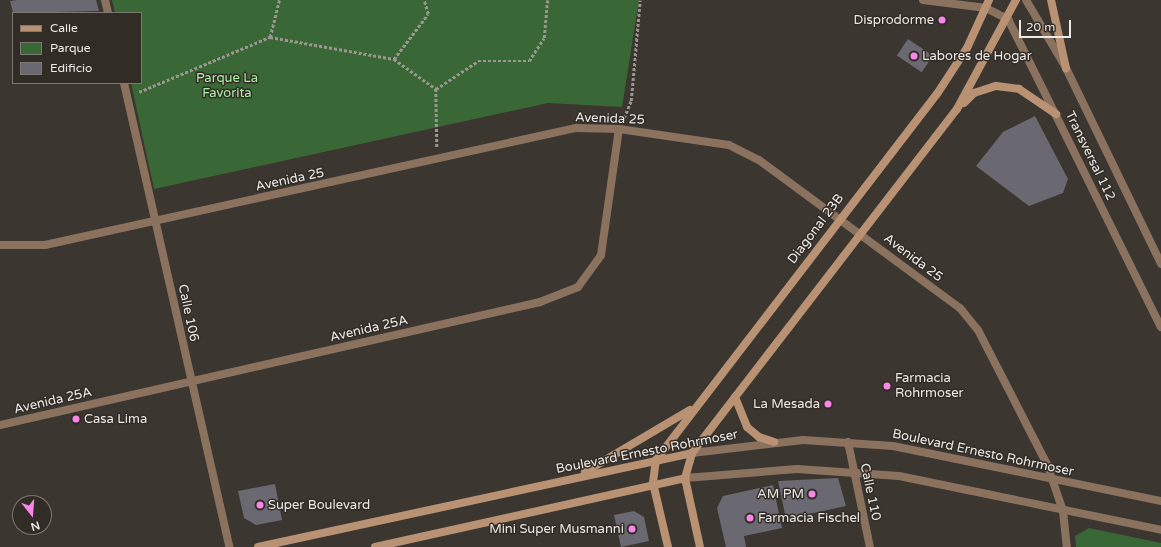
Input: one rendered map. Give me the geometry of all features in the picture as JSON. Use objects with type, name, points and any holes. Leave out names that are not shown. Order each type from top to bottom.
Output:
[{"type":"main road","points":[[700,547],[685,478],[692,453],[862,235],[957,109],[1008,19],[1016,0]]},
{"type":"main road","points":[[1051,0],[1066,68]]},
{"type":"main road","name":"Diagonal 23B","points":[[656,460],[839,219],[937,94],[967,48],[988,4]]},
{"type":"main road","points":[[957,109],[974,93],[996,86],[1019,89],[1056,114]]},
{"type":"main road","points":[[735,397],[747,427],[759,437],[774,442]]},
{"type":"main road","points":[[575,477],[696,406]]},
{"type":"main road","name":"Boulevard Ernesto Rohrmoser","points":[[258,547],[575,477],[692,453]]},
{"type":"main road","points":[[656,460],[653,483],[668,547]]},
{"type":"main road","points":[[375,547],[653,483],[685,478]]},
{"type":"street","points":[[105,0],[108,12]]},
{"type":"street","points":[[923,0],[988,4],[1008,19]]},
{"type":"street","name":"Transversal 112","points":[[1026,0],[1066,68],[1161,264]]},
{"type":"street","name":"Transversal 112","points":[[1008,19],[1161,327]]},
{"type":"street","name":"Calle 106","points":[[124,84],[229,547]]},
{"type":"street","name":"Avenida 25","points":[[0,245],[46,245],[437,160],[576,128],[619,129],[730,145],[759,160],[960,308],[978,330],[1051,480],[1063,511],[1066,547]]},
{"type":"street","name":"Avenida 25A","points":[[0,425],[540,302],[578,287],[601,255],[619,129]]},
{"type":"street","name":"Boulevard Ernesto Rohrmoser","points":[[692,453],[774,442],[848,442],[893,446],[1051,480],[1161,501]]},
{"type":"street","name":"Calle 110","points":[[848,442],[870,547]]},
{"type":"street","points":[[685,478],[783,470],[853,471],[956,487],[1063,511],[1161,530]]},
{"type":"path","points":[[270,37],[279,0]]},
{"type":"path","points":[[394,58],[428,14],[424,0]]},
{"type":"path","points":[[436,89],[478,60],[529,61],[544,38],[547,0]]},
{"type":"path","points":[[619,129],[631,102],[640,0]]},
{"type":"path","points":[[127,97],[270,37],[394,58],[436,89]]},
{"type":"path","points":[[436,89],[437,160]]},
{"type":"green space","name":"Parque La Favorita","points":[[112,0],[639,0],[622,107],[548,103],[154,189],[131,84],[142,84],[142,12],[115,12]]},
{"type":"green space","points":[[1089,528],[1161,543],[1161,547],[1076,547],[1075,536]]},
{"type":"building","points":[[96,0],[99,11],[13,12],[10,1]]},
{"type":"building","name":"Labores de Hogar","points":[[908,39],[933,56],[922,72],[897,56]]},
{"type":"building","points":[[1035,116],[1068,179],[1063,193],[1029,206],[976,166],[1003,132]]},
{"type":"building","name":"AM PM","points":[[838,478],[846,506],[786,519],[778,481]]},
{"type":"building","name":"Super Boulevard","points":[[275,484],[282,520],[256,525],[244,518],[238,491]]},
{"type":"building","name":"Farmacia Fischel","points":[[773,485],[782,528],[744,536],[746,547],[726,547],[717,508],[723,496]]},
{"type":"building","name":"Mini Super Musmanni","points":[[634,511],[644,517],[649,541],[621,547],[614,515]]},
{"type":"place","name":"Disprodorme","points":[[942,20]]},
{"type":"place","name":"Labores de Hogar","points":[[914,56]]},
{"type":"place","name":"Farmacia Rohrmoser","points":[[887,386]]},
{"type":"place","name":"La Mesada","points":[[828,404]]},
{"type":"place","name":"Casa Lima","points":[[76,419]]},
{"type":"place","name":"AM PM","points":[[812,494]]},
{"type":"place","name":"Super Boulevard","points":[[260,505]]},
{"type":"place","name":"Farmacia Fischel","points":[[750,518]]},
{"type":"place","name":"Mini Super Musmanni","points":[[632,529]]}]
